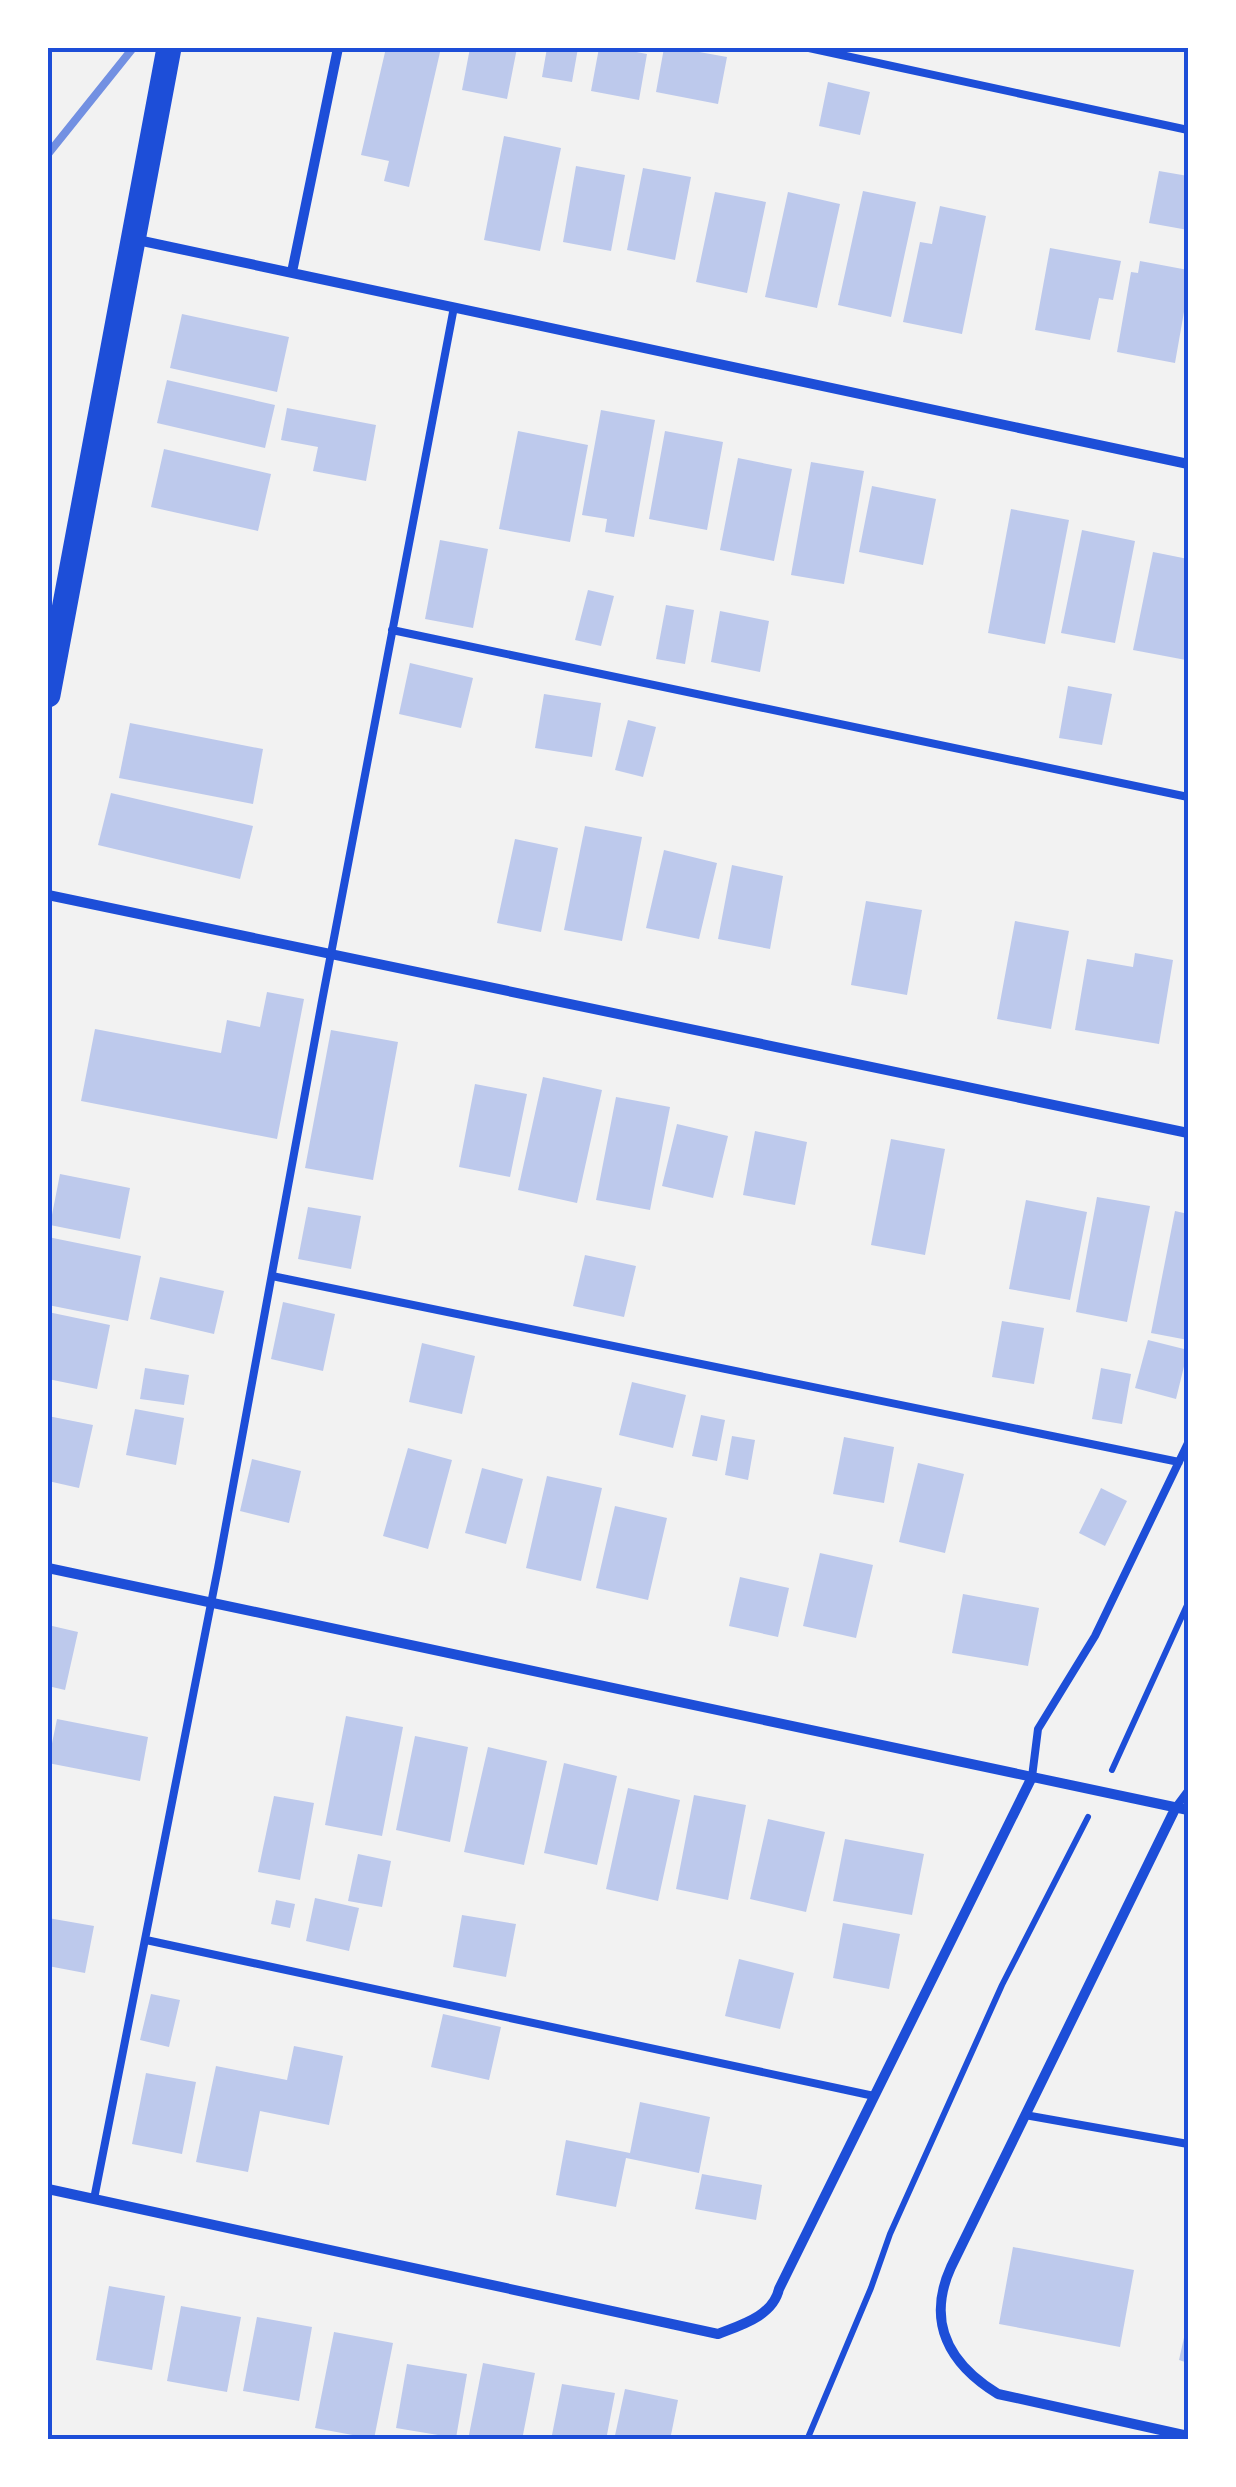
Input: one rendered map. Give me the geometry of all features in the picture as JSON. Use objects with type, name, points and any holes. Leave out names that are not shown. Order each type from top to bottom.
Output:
[{"type":"main road","points":[[48,694],[169,48]]},
{"type":"street","points":[[292,272],[338,48]]},
{"type":"street","points":[[132,238],[1188,464]]},
{"type":"street","points":[[48,895],[1188,1132]]},
{"type":"street","points":[[48,1568],[1182,1808],[951,2267],[944,2282],[940,2316],[950,2348],[972,2375],[998,2394],[1188,2436]]},
{"type":"street","points":[[48,2189],[718,2334],[740,2327],[777,2298],[1032,1778]]},
{"type":"lane","points":[[810,48],[1188,130]]},
{"type":"lane","points":[[94,2199],[211,1602],[454,307]]},
{"type":"lane","points":[[392,630],[1188,797]]},
{"type":"lane","points":[[272,1276],[1179,1462]]},
{"type":"lane","points":[[1032,1778],[1038,1729],[1095,1636],[1188,1442]]},
{"type":"lane","points":[[1182,1808],[1188,1791]]},
{"type":"lane","points":[[146,1940],[874,2096]]},
{"type":"lane","points":[[1025,2116],[1188,2144]]},
{"type":"path","points":[[1119,1756],[1188,1603]]},
{"type":"path","points":[[806,2440],[890,2234],[1002,1984],[1076,1838]]},
{"type":"building","points":[[386,48],[441,48],[409,187],[384,181],[389,161],[361,155]]},
{"type":"building","points":[[470,48],[517,48],[507,99],[462,90]]},
{"type":"building","points":[[547,48],[578,48],[572,82],[542,77]]},
{"type":"building","points":[[599,48],[647,54],[639,100],[591,91]]},
{"type":"building","points":[[664,48],[727,57],[718,104],[656,92]]},
{"type":"building","points":[[828,82],[870,92],[860,135],[819,126]]},
{"type":"building","points":[[504,136],[561,148],[540,251],[484,240]]},
{"type":"building","points":[[576,166],[625,175],[611,251],[563,242]]},
{"type":"building","points":[[643,168],[691,177],[675,260],[627,250]]},
{"type":"building","points":[[1159,171],[1188,176],[1188,230],[1149,223]]},
{"type":"building","points":[[863,191],[916,202],[891,317],[838,305]]},
{"type":"building","points":[[715,192],[766,202],[747,293],[696,282]]},
{"type":"building","points":[[788,192],[840,204],[817,308],[765,297]]},
{"type":"building","points":[[940,206],[986,216],[962,334],[903,322],[920,242],[932,244]]},
{"type":"building","points":[[1050,248],[1121,261],[1113,300],[1099,298],[1090,340],[1035,330]]},
{"type":"building","points":[[1140,261],[1188,270],[1175,363],[1117,352],[1131,272],[1138,273]]},
{"type":"building","points":[[182,314],[289,337],[277,392],[170,368]]},
{"type":"building","points":[[167,380],[275,405],[265,448],[157,423]]},
{"type":"building","points":[[287,408],[376,425],[366,481],[313,471],[318,447],[281,440]]},
{"type":"building","points":[[601,410],[655,420],[634,537],[605,532],[607,519],[582,515]]},
{"type":"building","points":[[518,431],[588,445],[570,542],[499,529]]},
{"type":"building","points":[[665,431],[723,442],[707,530],[649,519]]},
{"type":"building","points":[[164,449],[271,474],[258,531],[151,507]]},
{"type":"building","points":[[738,458],[792,469],[774,561],[720,550]]},
{"type":"building","points":[[811,462],[864,471],[844,584],[791,575]]},
{"type":"building","points":[[872,486],[936,499],[923,565],[859,552]]},
{"type":"building","points":[[1011,509],[1069,520],[1045,644],[988,633]]},
{"type":"building","points":[[1082,530],[1135,541],[1115,643],[1061,633]]},
{"type":"building","points":[[440,540],[488,549],[473,628],[425,619]]},
{"type":"building","points":[[1153,552],[1188,559],[1186,660],[1133,650]]},
{"type":"building","points":[[588,590],[614,596],[601,646],[575,640]]},
{"type":"building","points":[[666,605],[694,610],[685,664],[656,659]]},
{"type":"building","points":[[720,611],[769,621],[760,672],[711,662]]},
{"type":"building","points":[[410,663],[473,678],[461,728],[399,714]]},
{"type":"building","points":[[1068,686],[1112,694],[1102,745],[1059,738]]},
{"type":"building","points":[[544,694],[601,703],[592,757],[535,748]]},
{"type":"building","points":[[628,720],[656,727],[643,777],[615,770]]},
{"type":"building","points":[[130,723],[263,749],[253,804],[119,778]]},
{"type":"building","points":[[111,793],[253,826],[240,879],[98,845]]},
{"type":"building","points":[[585,826],[642,837],[622,941],[564,930]]},
{"type":"building","points":[[515,839],[558,848],[541,932],[497,923]]},
{"type":"building","points":[[664,850],[717,863],[699,939],[646,928]]},
{"type":"building","points":[[732,865],[783,876],[770,949],[718,939]]},
{"type":"building","points":[[866,901],[922,910],[907,995],[851,985]]},
{"type":"building","points":[[1015,921],[1069,931],[1051,1029],[997,1019]]},
{"type":"building","points":[[1135,953],[1173,960],[1159,1044],[1075,1030],[1087,959],[1133,967]]},
{"type":"building","points":[[267,992],[304,999],[277,1139],[81,1101],[95,1029],[221,1053],[227,1020],[260,1027]]},
{"type":"building","points":[[331,1030],[398,1042],[373,1180],[305,1168]]},
{"type":"building","points":[[543,1077],[602,1090],[577,1203],[518,1190]]},
{"type":"building","points":[[475,1084],[527,1094],[510,1177],[459,1167]]},
{"type":"building","points":[[616,1097],[670,1107],[650,1210],[596,1200]]},
{"type":"building","points":[[677,1124],[728,1136],[713,1198],[662,1186]]},
{"type":"building","points":[[755,1131],[807,1142],[795,1205],[743,1195]]},
{"type":"building","points":[[891,1139],[945,1149],[925,1255],[871,1245]]},
{"type":"building","points":[[60,1174],[130,1188],[120,1239],[50,1225]]},
{"type":"building","points":[[1097,1197],[1150,1206],[1127,1322],[1076,1312]]},
{"type":"building","points":[[1026,1200],[1087,1212],[1070,1300],[1009,1289]]},
{"type":"building","points":[[308,1207],[361,1216],[351,1269],[298,1259]]},
{"type":"building","points":[[1175,1211],[1188,1214],[1188,1340],[1151,1333]]},
{"type":"building","points":[[48,1237],[141,1256],[128,1321],[48,1305]]},
{"type":"building","points":[[585,1255],[636,1266],[624,1317],[573,1306]]},
{"type":"building","points":[[160,1277],[224,1291],[214,1334],[150,1319]]},
{"type":"building","points":[[283,1302],[335,1314],[323,1371],[271,1359]]},
{"type":"building","points":[[48,1312],[110,1325],[97,1389],[48,1379]]},
{"type":"building","points":[[1002,1321],[1044,1328],[1034,1384],[992,1377]]},
{"type":"building","points":[[1148,1340],[1188,1350],[1176,1399],[1135,1388]]},
{"type":"building","points":[[422,1343],[475,1356],[462,1414],[409,1402]]},
{"type":"building","points":[[145,1368],[189,1375],[184,1405],[140,1399]]},
{"type":"building","points":[[1101,1368],[1131,1374],[1122,1424],[1092,1419]]},
{"type":"building","points":[[632,1382],[686,1395],[673,1448],[619,1435]]},
{"type":"building","points":[[135,1409],[184,1418],[176,1465],[126,1455]]},
{"type":"building","points":[[701,1415],[725,1420],[717,1461],[692,1456]]},
{"type":"building","points":[[48,1416],[93,1425],[79,1488],[48,1481]]},
{"type":"building","points":[[732,1436],[755,1440],[748,1480],[725,1475]]},
{"type":"building","points":[[844,1437],[894,1447],[884,1503],[833,1494]]},
{"type":"building","points":[[408,1448],[452,1460],[428,1549],[383,1536]]},
{"type":"building","points":[[252,1459],[301,1471],[289,1523],[240,1511]]},
{"type":"building","points":[[918,1463],[964,1474],[945,1553],[899,1542]]},
{"type":"building","points":[[482,1468],[523,1479],[506,1544],[465,1533]]},
{"type":"building","points":[[547,1476],[602,1488],[581,1581],[526,1568]]},
{"type":"building","points":[[1101,1488],[1127,1501],[1105,1546],[1079,1533]]},
{"type":"building","points":[[615,1506],[667,1518],[648,1600],[596,1588]]},
{"type":"building","points":[[820,1553],[873,1565],[856,1638],[803,1626]]},
{"type":"building","points":[[740,1577],[789,1588],[778,1637],[729,1626]]},
{"type":"building","points":[[963,1594],[1039,1608],[1028,1666],[952,1653]]},
{"type":"building","points":[[48,1625],[78,1632],[65,1690],[48,1686]]},
{"type":"building","points":[[346,1716],[403,1727],[382,1836],[325,1825]]},
{"type":"building","points":[[57,1719],[148,1737],[140,1781],[48,1763]]},
{"type":"building","points":[[415,1736],[468,1747],[450,1842],[396,1830]]},
{"type":"building","points":[[488,1747],[547,1761],[524,1865],[464,1852]]},
{"type":"building","points":[[564,1763],[617,1776],[597,1865],[544,1853]]},
{"type":"building","points":[[628,1788],[680,1800],[658,1901],[606,1889]]},
{"type":"building","points":[[694,1795],[746,1805],[728,1900],[676,1889]]},
{"type":"building","points":[[274,1796],[314,1803],[300,1880],[258,1872]]},
{"type":"building","points":[[768,1819],[825,1832],[806,1912],[750,1899]]},
{"type":"building","points":[[845,1839],[924,1854],[912,1915],[833,1901]]},
{"type":"building","points":[[358,1854],[391,1861],[382,1907],[348,1901]]},
{"type":"building","points":[[315,1898],[359,1908],[349,1951],[306,1941]]},
{"type":"building","points":[[276,1900],[295,1904],[290,1928],[271,1924]]},
{"type":"building","points":[[462,1915],[516,1924],[506,1977],[453,1967]]},
{"type":"building","points":[[48,1918],[94,1926],[85,1973],[48,1966]]},
{"type":"building","points":[[843,1923],[900,1934],[889,1989],[833,1978]]},
{"type":"building","points":[[739,1959],[794,1973],[780,2029],[725,2016]]},
{"type":"building","points":[[151,1994],[180,2000],[169,2047],[140,2040]]},
{"type":"building","points":[[443,2014],[501,2027],[489,2080],[431,2067]]},
{"type":"building","points":[[294,2046],[343,2056],[329,2125],[260,2111],[248,2172],[196,2162],[216,2066],[287,2080]]},
{"type":"building","points":[[146,2073],[196,2082],[182,2154],[132,2144]]},
{"type":"building","points":[[640,2102],[710,2117],[699,2173],[626,2158],[616,2207],[556,2195],[566,2140],[630,2153]]},
{"type":"building","points":[[702,2174],[762,2185],[756,2220],[695,2209]]},
{"type":"building","points":[[1013,2247],[1134,2270],[1120,2347],[999,2324]]},
{"type":"building","points":[[109,2286],[165,2296],[152,2370],[96,2360]]},
{"type":"building","points":[[181,2306],[241,2317],[227,2392],[167,2381]]},
{"type":"building","points":[[257,2317],[312,2327],[299,2401],[243,2391]]},
{"type":"building","points":[[1188,2324],[1188,2363],[1179,2360]]},
{"type":"building","points":[[334,2332],[393,2343],[374,2439],[315,2428]]},
{"type":"building","points":[[483,2363],[535,2373],[522,2440],[468,2440]]},
{"type":"building","points":[[407,2364],[467,2374],[456,2438],[396,2428]]},
{"type":"building","points":[[562,2384],[615,2393],[606,2440],[551,2440]]},
{"type":"building","points":[[625,2389],[678,2400],[670,2440],[614,2440]]},
{"type":"railway","points":[[48,154],[133,48]]}]
